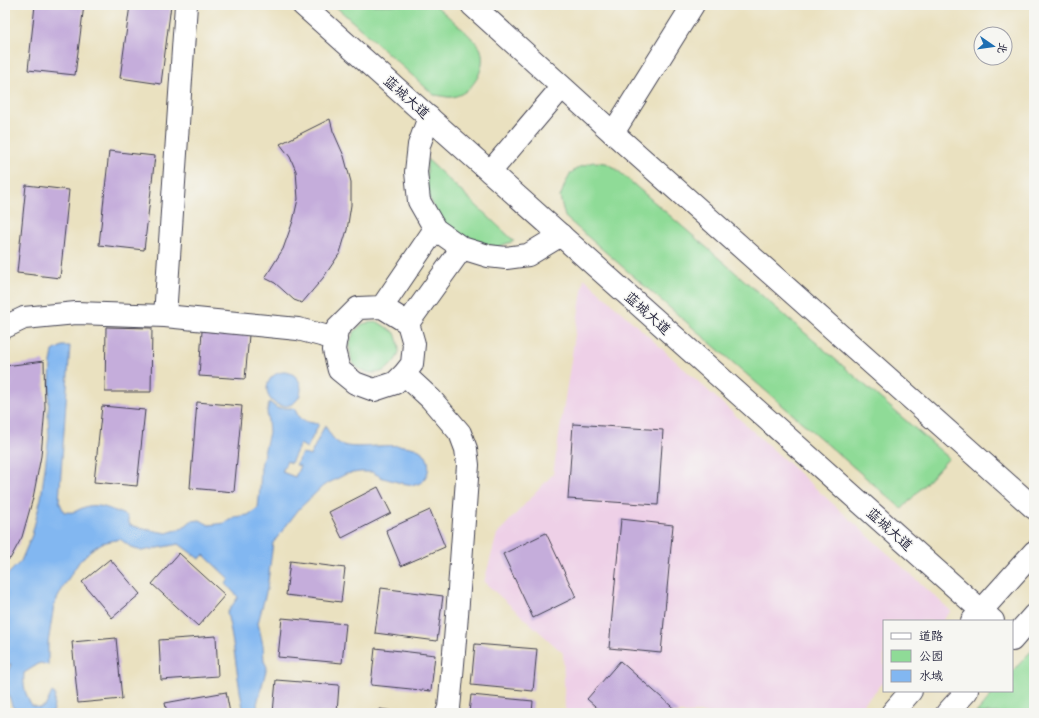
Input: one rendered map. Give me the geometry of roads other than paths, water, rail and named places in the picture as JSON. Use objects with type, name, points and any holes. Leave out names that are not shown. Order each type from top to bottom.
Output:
[{"type":"main road","points":[[165,316],[186,5]]},
{"type":"main road","name":"蓝城大道","points":[[303,5],[561,235],[982,617]]},
{"type":"main road","points":[[472,5],[613,133],[1034,508]]},
{"type":"main road","points":[[613,133],[693,5]]},
{"type":"main road","points":[[490,172],[562,87]]},
{"type":"main road","points":[[429,117],[419,146],[416,172],[419,201],[435,229],[462,248],[488,256],[506,258],[528,255],[561,235]]},
{"type":"main road","points":[[382,307],[435,229]]},
{"type":"main road","points":[[408,323],[462,248]]},
{"type":"main road","points":[[382,307],[408,323],[414,344],[414,351],[412,364],[395,383],[374,390],[355,383],[339,370],[334,350],[337,329],[358,308],[382,307]]},
{"type":"main road","points":[[5,327],[24,318],[76,313],[165,316],[298,329],[336,339]]},
{"type":"main road","points":[[404,374],[431,398],[460,433],[466,449],[468,464],[452,678],[449,708],[447,713]]},
{"type":"main road","points":[[982,617],[1034,552]]},
{"type":"main road","points":[[1013,638],[1034,615]]},
{"type":"main road","points":[[892,713],[910,692]]},
{"type":"main road","points":[[947,713],[966,692]]},
{"type":"water","points":[[62,346],[70,346],[59,501],[64,512],[73,512],[90,506],[101,506],[127,516],[130,525],[167,533],[183,528],[191,521],[200,520],[209,525],[225,523],[234,517],[248,515],[258,508],[261,466],[269,432],[267,411],[269,402],[277,408],[294,408],[300,419],[319,424],[307,448],[300,444],[291,463],[287,461],[282,472],[295,477],[300,466],[296,465],[302,453],[310,456],[325,425],[330,434],[340,444],[352,447],[403,446],[415,448],[423,453],[428,461],[429,468],[426,476],[421,483],[414,485],[383,478],[372,472],[360,472],[346,474],[323,486],[299,509],[273,543],[267,589],[258,623],[263,645],[264,661],[267,667],[257,704],[258,713],[244,713],[227,613],[238,597],[226,584],[229,579],[204,555],[199,559],[179,544],[142,551],[132,548],[120,539],[102,543],[91,550],[79,562],[54,605],[48,643],[48,665],[40,663],[24,673],[25,689],[31,705],[40,708],[46,705],[52,692],[55,694],[53,713],[20,713],[12,706],[8,692],[5,689],[5,679],[11,664],[5,664],[5,577],[21,561],[32,535],[41,498],[49,436],[48,415],[51,363],[53,351]]},
{"type":"water","points":[[284,372],[296,377],[301,389],[296,401],[284,406],[272,401],[267,389],[272,377]]}]
